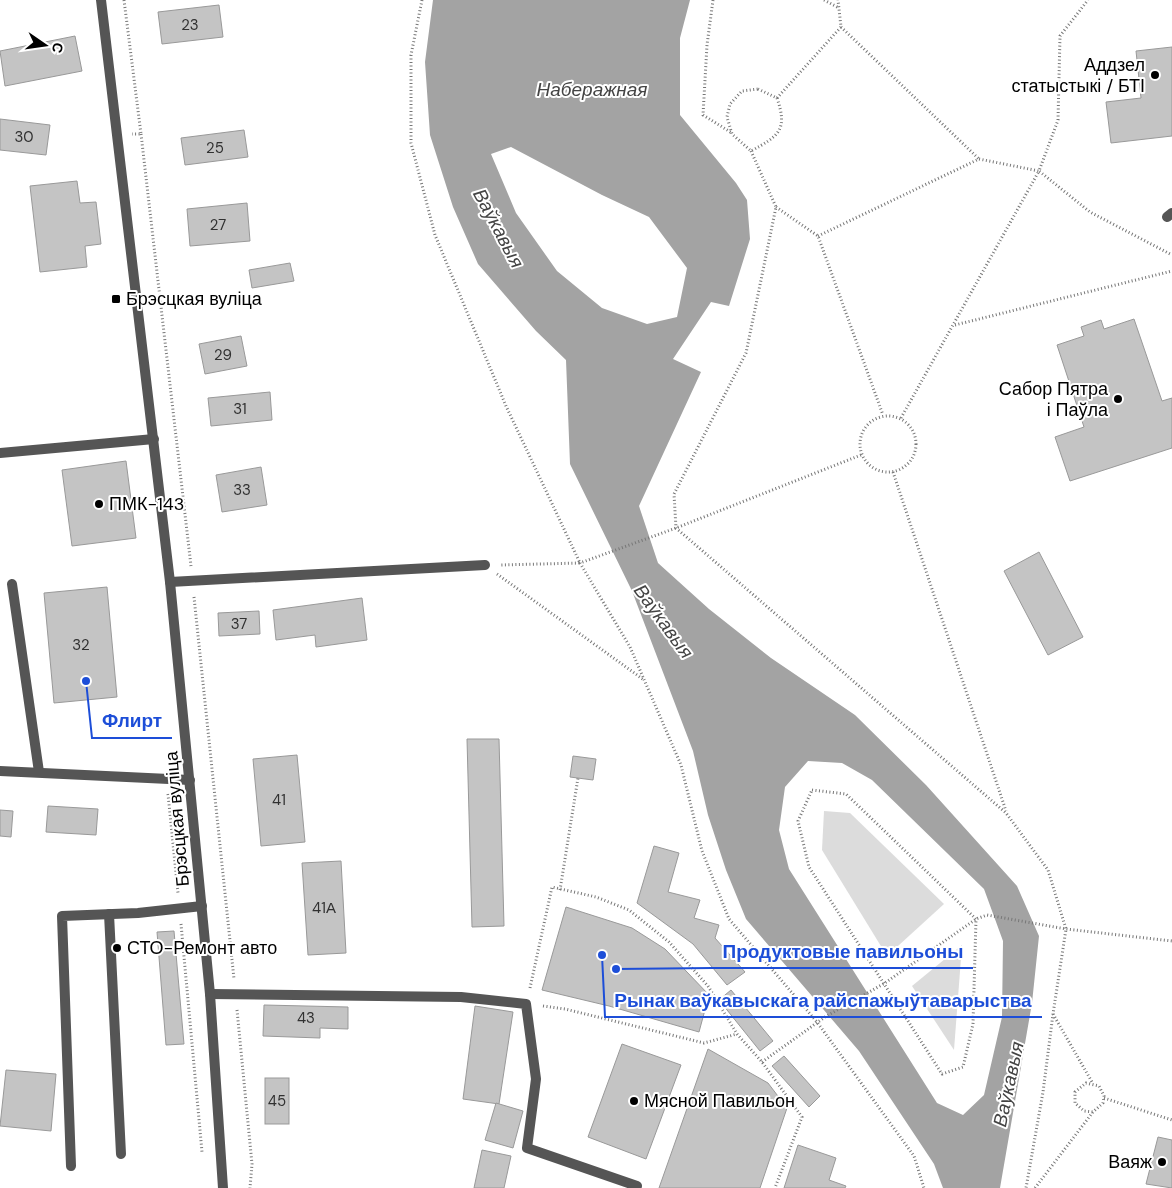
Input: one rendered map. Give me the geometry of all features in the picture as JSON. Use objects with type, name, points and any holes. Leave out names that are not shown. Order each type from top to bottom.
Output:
[{"type":"street","name":"Брэсцкая вуліца","points":[[102,0],[170,582],[210,994],[223,1188]]},
{"type":"street","points":[[0,453],[154,439]]},
{"type":"street","points":[[170,582],[485,565]]},
{"type":"street","points":[[12,584],[38,772]]},
{"type":"street","points":[[0,770],[190,780]]},
{"type":"street","points":[[71,1166],[62,916],[202,906]]},
{"type":"street","points":[[108,914],[121,1154]]},
{"type":"street","points":[[210,994],[461,997],[526,1004],[536,1079],[527,1148],[637,1186]]},
{"type":"path","points":[[124,0],[193,581],[252,1164],[250,1188]]},
{"type":"path","points":[[422,0],[411,55],[411,143],[435,235],[506,406],[580,563],[630,647],[645,680],[681,764],[702,851],[728,919],[817,1022],[914,1156],[924,1188]]},
{"type":"path","points":[[713,0],[707,45],[703,115],[732,134],[751,151],[776,207],[818,236],[884,415]]},
{"type":"path","points":[[824,0],[839,8]]},
{"type":"path","points":[[838,0],[841,27],[979,159],[1039,171],[1090,212],[1172,255]]},
{"type":"path","points":[[901,418],[1039,171],[1058,120],[1060,36],[1088,0]]},
{"type":"path","points":[[777,98],[841,27]]},
{"type":"path","points":[[732,134],[727,117],[730,104],[742,91],[758,89],[777,98],[784,116],[779,132],[751,151]]},
{"type":"path","points":[[117,134],[141,134]]},
{"type":"path","points":[[818,236],[979,159]]},
{"type":"path","points":[[776,207],[746,353],[674,494],[676,528],[1006,813],[1048,870],[1066,929],[1052,1014],[1043,1092],[1026,1188]]},
{"type":"path","points":[[954,325],[1172,271]]},
{"type":"path","points":[[884,415],[901,418],[914,430],[917,448],[909,464],[893,472],[874,469],[861,455],[860,438],[868,422],[884,415]]},
{"type":"path","points":[[485,565],[580,563],[595,559],[861,455]]},
{"type":"path","points":[[893,472],[1006,813]]},
{"type":"path","points":[[485,565],[645,680]]},
{"type":"path","points":[[560,890],[578,778]]},
{"type":"path","points":[[166,779],[203,1158]]},
{"type":"path","points":[[812,790],[846,794],[976,919],[973,1024],[963,1067],[942,1074],[809,867],[798,821],[812,790]]},
{"type":"path","points":[[737,1034],[704,1043],[566,1009],[526,1004],[552,887],[596,897],[629,910],[668,942],[708,986],[737,1034],[762,1062],[802,1117],[775,1188]]},
{"type":"path","points":[[762,1062],[817,1022],[885,983],[976,919],[987,915],[1066,929],[1172,941]]},
{"type":"path","points":[[1052,1014],[1093,1083],[1102,1090],[1104,1098],[1100,1108],[1092,1112],[1084,1112],[1078,1107],[1074,1097],[1081,1085],[1093,1083]]},
{"type":"path","points":[[1104,1098],[1172,1120]]},
{"type":"path","points":[[1035,1188],[1092,1112]]},
{"type":"shaded area","points":[[824,811],[850,813],[944,904],[887,956],[822,850]]},
{"type":"shaded area","points":[[962,945],[954,1050],[912,986]]},
{"type":"water","name":"Наберажная","points":[[433,0],[690,0],[680,38],[680,115],[736,183],[747,200],[750,239],[729,306],[711,302],[673,359],[701,372],[639,506],[658,563],[709,609],[771,658],[855,715],[926,785],[1017,886],[1039,936],[1032,1003],[1000,1188],[943,1188],[934,1164],[859,1051],[746,919],[726,870],[708,815],[693,751],[632,591],[570,464],[566,360],[536,331],[478,264],[453,207],[430,135],[425,62]],"holes":[[[511,147],[602,195],[649,217],[687,268],[677,317],[647,324],[602,308],[557,271],[516,213],[491,154]],[[808,761],[842,763],[872,780],[984,889],[1003,941],[1002,1017],[984,1095],[963,1115],[937,1103],[789,869],[779,830],[785,787]]]},
{"type":"building","points":[[219,5],[223,37],[162,44],[158,12]]},
{"type":"building","points":[[75,36],[82,71],[5,86],[0,51]]},
{"type":"building","name":"Аддзел статыстыкі / БТІ","points":[[1172,47],[1172,136],[1111,143],[1106,102],[1141,98],[1136,51]]},
{"type":"building","points":[[0,119],[50,125],[46,155],[0,150]]},
{"type":"building","points":[[244,130],[248,157],[185,165],[181,138]]},
{"type":"building","points":[[77,181],[80,203],[96,202],[101,244],[85,246],[87,267],[40,272],[30,186]]},
{"type":"building","points":[[247,203],[250,241],[190,246],[187,209]]},
{"type":"building","points":[[290,263],[294,281],[252,288],[249,270]]},
{"type":"building","name":"Сабор Пятра і Паўла","points":[[1134,319],[1162,401],[1172,398],[1172,448],[1070,481],[1055,437],[1084,427],[1057,345],[1084,336],[1081,327],[1101,320],[1104,329]]},
{"type":"building","points":[[241,336],[247,366],[205,374],[199,344]]},
{"type":"building","points":[[270,392],[272,420],[211,426],[208,398]]},
{"type":"building","name":"ПМК-143","points":[[126,461],[136,538],[72,546],[62,470]]},
{"type":"building","points":[[261,467],[267,505],[222,512],[216,475]]},
{"type":"building","points":[[1039,552],[1083,637],[1048,655],[1004,571]]},
{"type":"building","points":[[107,587],[117,697],[54,703],[44,593]]},
{"type":"building","points":[[362,598],[367,640],[316,647],[315,635],[276,640],[273,610]]},
{"type":"building","points":[[259,611],[260,634],[219,636],[218,613]]},
{"type":"building","points":[[467,739],[499,739],[504,926],[472,927]]},
{"type":"building","points":[[297,755],[305,842],[261,846],[253,759]]},
{"type":"building","points":[[573,756],[596,759],[593,780],[570,777]]},
{"type":"building","points":[[48,806],[98,809],[96,835],[46,832]]},
{"type":"building","points":[[0,810],[13,811],[11,837],[0,836]]},
{"type":"building","points":[[654,846],[679,853],[668,892],[700,900],[694,918],[719,925],[715,938],[745,972],[727,985],[693,944],[637,903]]},
{"type":"building","points":[[341,861],[346,953],[308,955],[302,863]]},
{"type":"building","points":[[566,907],[632,928],[665,949],[709,995],[699,1032],[609,1006],[542,990]]},
{"type":"building","points":[[174,931],[184,1044],[166,1045],[157,932]]},
{"type":"building","points":[[731,990],[773,1041],[760,1051],[719,1000]]},
{"type":"building","points":[[264,1005],[348,1007],[348,1029],[320,1028],[320,1038],[263,1036]]},
{"type":"building","points":[[475,1006],[513,1012],[499,1104],[463,1099]]},
{"type":"building","name":"Мясной Павильон","points":[[622,1044],[681,1065],[646,1159],[588,1137]]},
{"type":"building","points":[[708,1049],[768,1083],[787,1108],[760,1188],[659,1188]]},
{"type":"building","points":[[784,1056],[820,1096],[809,1107],[772,1066]]},
{"type":"building","points":[[6,1070],[56,1074],[51,1131],[0,1126]]},
{"type":"building","points":[[265,1078],[289,1078],[289,1124],[265,1124]]},
{"type":"building","points":[[496,1103],[523,1111],[513,1148],[485,1140]]},
{"type":"building","name":"Ваяж","points":[[1158,1137],[1172,1140],[1172,1188],[1146,1184]]},
{"type":"building","points":[[798,1145],[836,1158],[829,1180],[846,1186],[845,1188],[784,1188]]},
{"type":"building","points":[[482,1150],[511,1156],[504,1188],[474,1188]]},
{"type":"place","name":"Аддзел статыстыкі / БТІ","points":[[1155,75]]},
{"type":"place","name":"Брэсцкая вуліца","points":[[116,299]]},
{"type":"place","name":"Сабор Пятра і Паўла","points":[[1118,399]]},
{"type":"place","name":"ПМК-143","points":[[99,504]]},
{"type":"place","name":"Флирт","points":[[86,681]]},
{"type":"place","name":"СТО-Ремонт авто","points":[[117,948]]},
{"type":"place","name":"Рынак ваўкавыскага райспажыўтаварыства","points":[[602,955]]},
{"type":"place","name":"Продуктовые павильоны","points":[[616,969]]},
{"type":"place","name":"Мясной Павильон","points":[[634,1101]]},
{"type":"place","name":"Ваяж","points":[[1162,1162]]},
{"type":"water label","name":"Ваўкавыя","points":[[499,228]]},
{"type":"water label","name":"Ваўкавыя","points":[[664,621]]},
{"type":"water label","name":"Ваўкавыя","points":[[1008,1084]]}]
